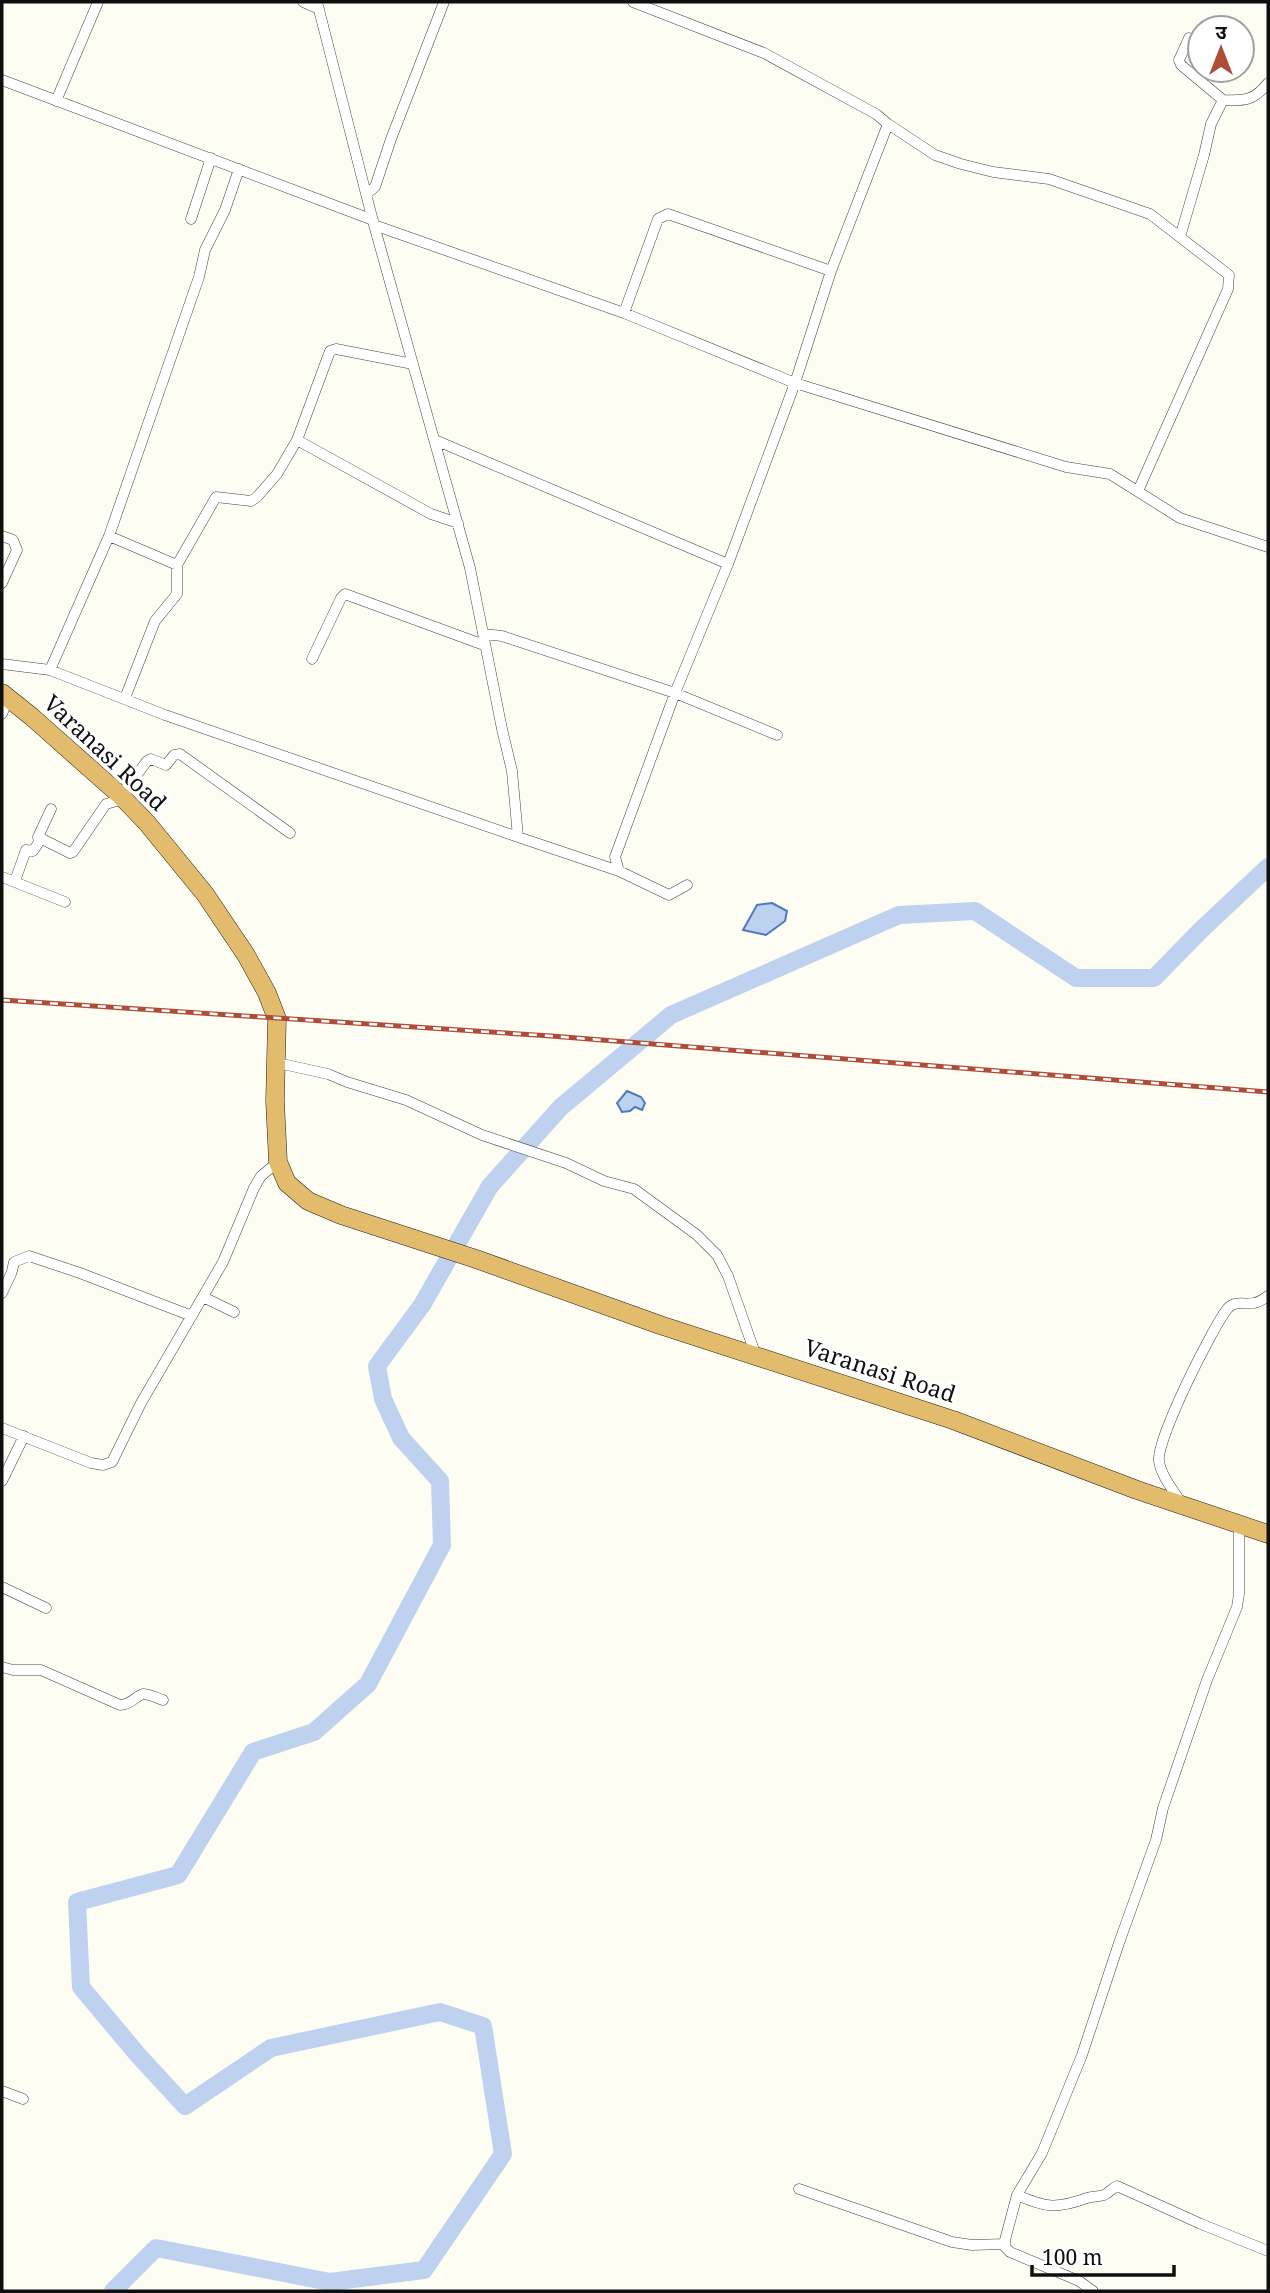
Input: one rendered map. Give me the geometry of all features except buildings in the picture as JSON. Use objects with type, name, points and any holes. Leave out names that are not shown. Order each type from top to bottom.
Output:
[{"type":"highway","name":"Varanasi Road","points":[[4,702],[122,797],[205,894],[232,933],[267,993],[277,1019],[275,1121],[278,1162],[287,1182],[308,1201],[660,1325],[953,1420],[1184,1507],[1268,1534]]},
{"type":"street","points":[[56,102],[98,2]]},
{"type":"street","points":[[303,2],[318,5],[373,223],[470,568],[512,771],[518,837]]},
{"type":"street","points":[[366,194],[375,187],[444,2]]},
{"type":"street","points":[[633,2],[764,53],[876,114],[934,155],[993,172],[1049,179],[1150,214],[1223,269],[1229,275],[1229,283],[1138,491]]},
{"type":"street","points":[[1186,45],[1179,60],[1186,69]]},
{"type":"street","points":[[2,80],[211,158],[373,223],[624,313],[795,383],[1066,467],[1103,472],[1180,518],[1268,547]]},
{"type":"street","points":[[1204,84],[1223,100],[1246,101],[1268,83]]},
{"type":"street","points":[[1180,237],[1211,124],[1223,100]]},
{"type":"street","points":[[619,871],[615,857],[674,692],[728,564],[795,383],[831,271],[888,124]]},
{"type":"street","points":[[191,219],[211,158]]},
{"type":"street","points":[[50,670],[108,536],[199,277],[205,250],[225,210],[239,169]]},
{"type":"street","points":[[624,313],[658,219],[668,214],[831,271]]},
{"type":"street","points":[[125,698],[155,621],[177,594],[177,565],[216,497],[247,501],[257,497],[277,474],[296,440],[330,351],[336,349],[413,364]]},
{"type":"street","points":[[296,440],[431,514],[458,523]]},
{"type":"street","points":[[435,440],[728,564]]},
{"type":"street","points":[[2,536],[13,540],[17,550],[2,583]]},
{"type":"street","points":[[108,536],[177,565]]},
{"type":"street","points":[[312,659],[345,594],[484,639],[502,636],[674,692],[777,736]]},
{"type":"street","points":[[2,664],[50,670],[165,715],[619,871],[669,895],[687,885]]},
{"type":"street","points":[[38,837],[70,853],[73,852],[106,804],[122,797],[147,761],[151,759],[166,765],[174,755],[180,754],[290,833]]},
{"type":"street","points":[[15,881],[26,850],[33,851],[39,842],[38,837],[51,809]]},
{"type":"street","points":[[2,877],[65,902]]},
{"type":"street","points":[[278,1063],[328,1074],[406,1100],[482,1135],[566,1163],[604,1181],[634,1189],[713,1249],[728,1276],[756,1356]]},
{"type":"street","points":[[2,1428],[97,1465],[108,1465],[112,1462],[141,1403],[228,1253],[254,1188],[261,1176],[278,1162]]},
{"type":"street","points":[[2,1293],[12,1273],[14,1262],[29,1256],[192,1316]]},
{"type":"street","points":[[1184,1507],[1160,1464],[1159,1452],[1165,1436],[1203,1351],[1228,1308],[1238,1303],[1259,1302],[1268,1296]]},
{"type":"street","points":[[203,1297],[234,1312]]},
{"type":"street","points":[[2,1482],[24,1436]]},
{"type":"street","points":[[1004,2244],[1017,2196],[1042,2152],[1078,2066],[1156,1840],[1163,1808],[1207,1680],[1237,1607],[1240,1594],[1239,1524]]},
{"type":"street","points":[[2,1587],[46,1608]]},
{"type":"street","points":[[2,1667],[13,1670],[41,1670],[120,1704],[131,1703],[144,1694],[163,1700]]},
{"type":"street","points":[[2,2091],[23,2099]]},
{"type":"street","points":[[1017,2196],[1040,2205],[1056,2206],[1103,2196],[1117,2186],[1211,2229],[1268,2251]]},
{"type":"street","points":[[799,2189],[952,2242],[971,2245],[1004,2244]]},
{"type":"street","points":[[1004,2244],[1010,2252],[1079,2281],[1093,2291]]},
{"type":"water","points":[[772,903],[787,911],[785,921],[766,935],[743,930],[757,905]]},
{"type":"water","points":[[627,1091],[641,1097],[645,1103],[642,1110],[635,1107],[622,1112],[617,1103]]},
{"type":"waterway","points":[[113,2291],[156,2248],[330,2282],[424,2270],[503,2154],[483,2026],[440,2012],[271,2048],[185,2106],[81,1987],[77,1902],[178,1875],[253,1752],[314,1732],[368,1684],[442,1545],[440,1481],[401,1438],[383,1399],[377,1366],[422,1305],[490,1186],[561,1107],[671,1015],[899,915],[975,911],[1076,978],[1154,978],[1268,867]]},
{"type":"railway","points":[[2,1000],[551,1036],[1268,1092]]}]
